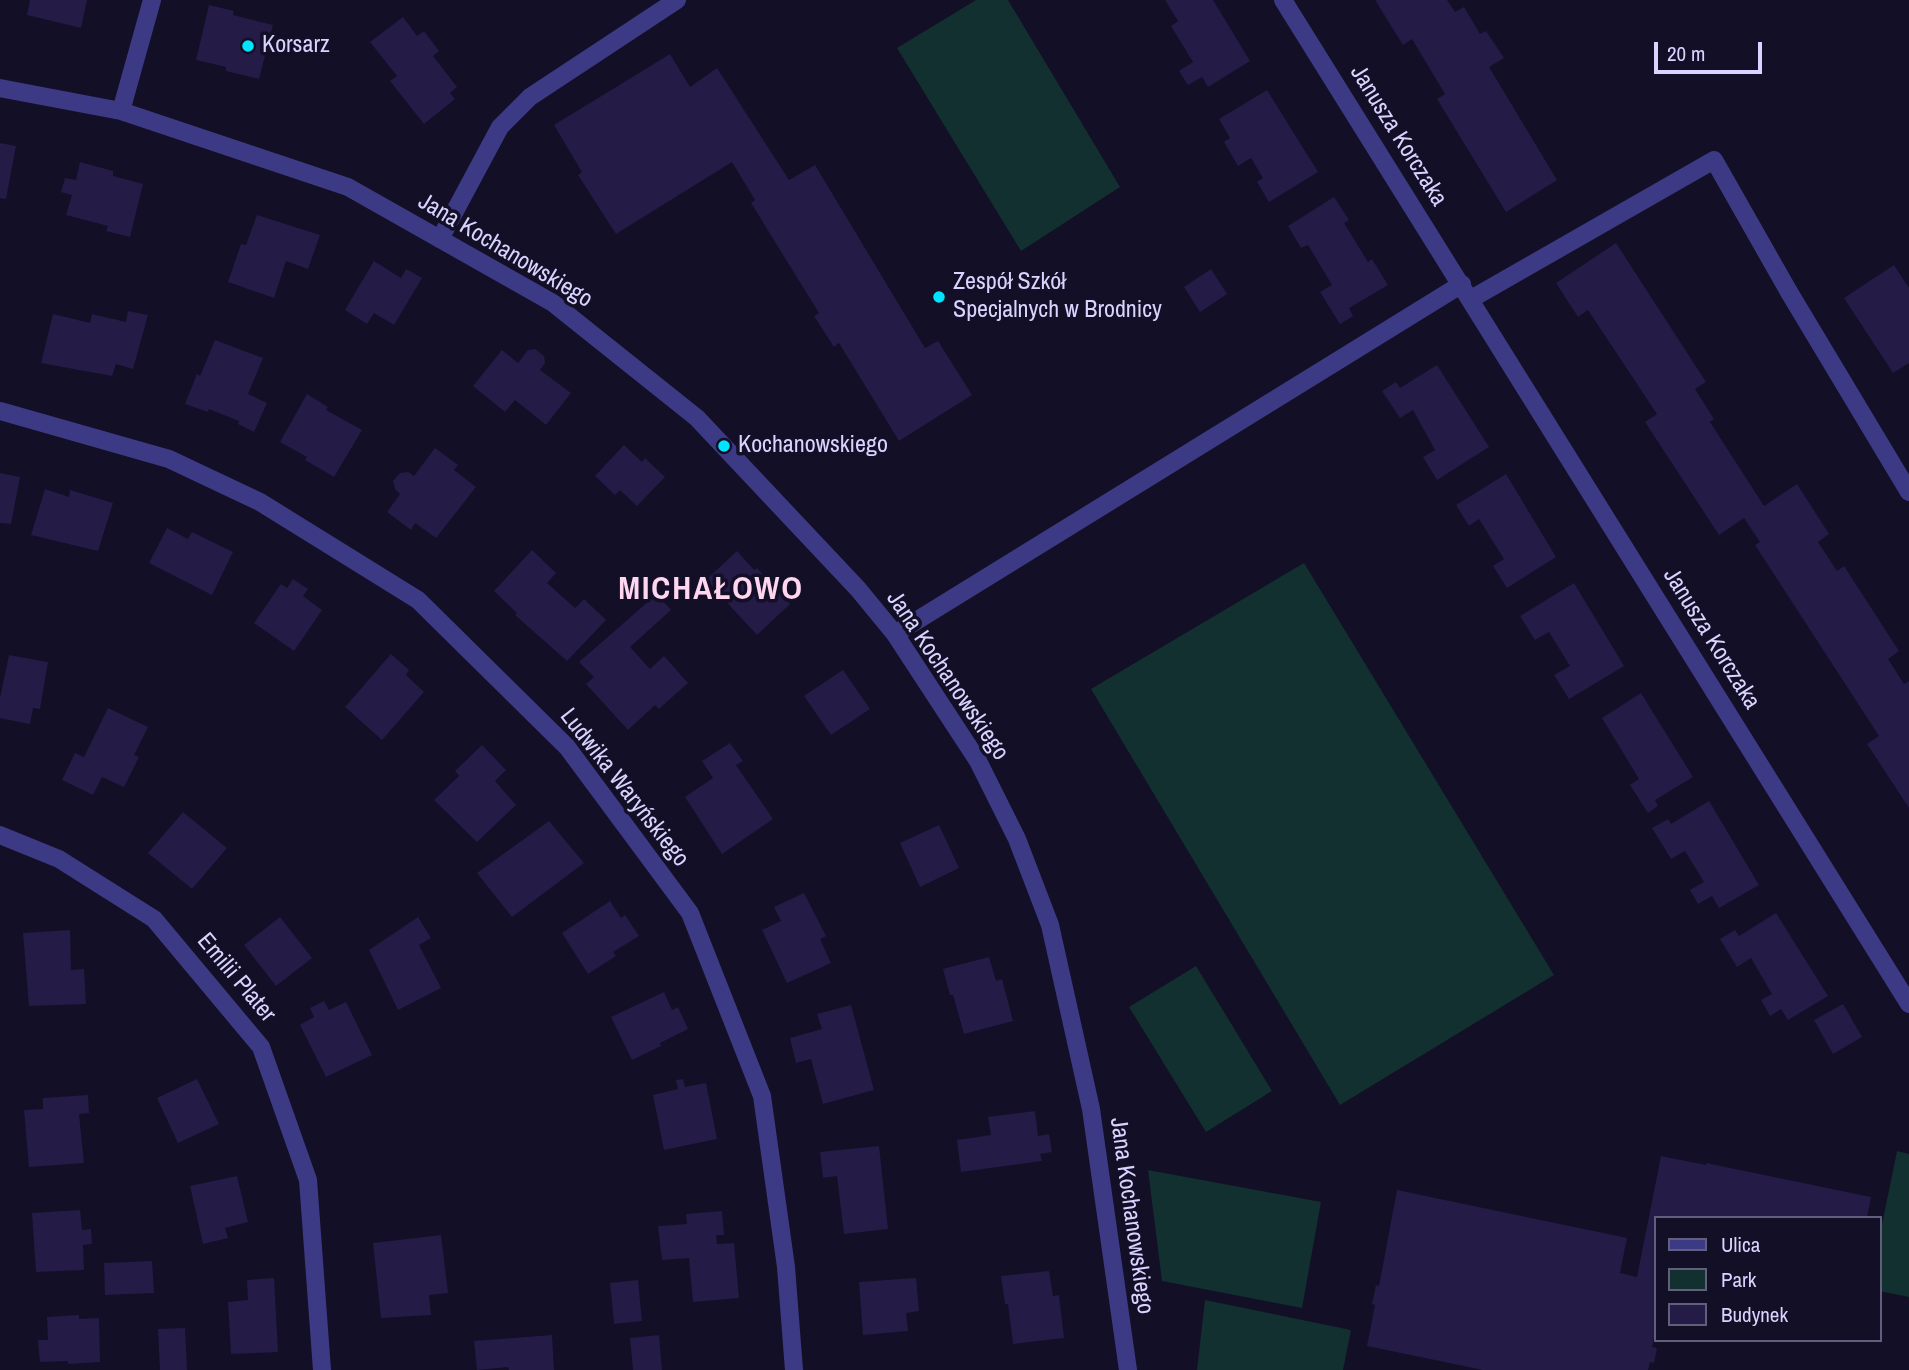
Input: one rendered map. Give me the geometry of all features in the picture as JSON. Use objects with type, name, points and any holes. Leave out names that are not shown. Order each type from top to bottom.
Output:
[{"type":"street","points":[[121,111],[152,0]]},
{"type":"street","points":[[440,239],[500,127],[530,97],[677,0]]},
{"type":"street","name":"Janusza Korczaka","points":[[1283,0],[1909,1004]]},
{"type":"street","name":"Jana Kochanowskiego","points":[[0,88],[121,111],[348,187],[553,303],[696,418],[858,589],[895,634],[978,761],[1017,839],[1050,925],[1091,1109],[1128,1370]]},
{"type":"street","points":[[895,634],[1466,291],[1714,160],[1789,292],[1909,492]]},
{"type":"street","name":"Ludwika Waryńskiego","points":[[0,411],[169,459],[260,502],[418,600],[566,747],[691,914],[762,1096],[786,1267],[794,1370]]},
{"type":"street","name":"Emilii Plater","points":[[0,835],[59,859],[154,919],[261,1047],[309,1180],[322,1370]]},
{"type":"green space","points":[[976,0],[1008,0],[1120,187],[1021,251],[897,48]]},
{"type":"green space","points":[[1304,563],[1554,975],[1340,1105],[1091,689]]},
{"type":"green space","points":[[1196,966],[1272,1091],[1206,1132],[1129,1007]]},
{"type":"green space","points":[[1897,1151],[1909,1154],[1909,1297],[1881,1291],[1881,1229]]},
{"type":"green space","points":[[1148,1170],[1321,1202],[1302,1308],[1162,1281]]},
{"type":"green space","points":[[1205,1300],[1351,1330],[1343,1370],[1197,1370]]},
{"type":"building","points":[[30,0],[87,0],[81,28],[27,15]]},
{"type":"building","points":[[1165,0],[1213,0],[1250,61],[1208,87],[1202,77],[1188,85],[1179,71],[1193,62],[1171,26],[1178,21]]},
{"type":"building","points":[[1375,0],[1447,0],[1455,12],[1464,7],[1480,34],[1486,31],[1504,58],[1489,67],[1557,180],[1506,212],[1437,99],[1445,94],[1412,39],[1403,45]]},
{"type":"building","points":[[209,5],[234,11],[233,15],[273,25],[259,79],[196,60]]},
{"type":"building","points":[[403,17],[417,36],[424,31],[439,51],[433,56],[457,87],[450,93],[455,99],[424,124],[390,81],[397,76],[370,42]]},
{"type":"building","name":"Zespół Szkół Specjalnych w Brodnicy","points":[[670,54],[690,87],[717,68],[789,180],[815,165],[925,348],[938,341],[972,395],[899,441],[839,343],[834,347],[814,316],[819,313],[751,203],[755,200],[732,162],[616,234],[578,175],[582,172],[554,125]]},
{"type":"building","points":[[1267,90],[1318,172],[1269,202],[1257,182],[1263,178],[1251,158],[1238,166],[1224,142],[1230,138],[1219,119]]},
{"type":"building","points":[[0,143],[16,146],[6,199],[0,198]]},
{"type":"building","points":[[80,162],[113,171],[113,176],[143,184],[130,237],[106,231],[108,226],[66,215],[72,195],[61,192],[65,178],[76,180]]},
{"type":"building","points":[[1334,197],[1349,220],[1344,223],[1368,262],[1372,259],[1388,285],[1349,308],[1353,316],[1340,324],[1320,292],[1332,285],[1308,245],[1301,248],[1288,226]]},
{"type":"building","points":[[257,215],[320,235],[308,269],[286,261],[274,298],[228,282],[241,244],[246,245]]},
{"type":"building","points":[[1616,243],[1706,382],[1695,389],[1714,419],[1710,422],[1764,506],[1797,484],[1829,534],[1818,542],[1837,571],[1844,566],[1899,651],[1888,659],[1904,684],[1909,681],[1909,808],[1867,744],[1879,736],[1755,545],[1760,542],[1744,518],[1719,535],[1645,422],[1657,414],[1588,310],[1578,317],[1556,283]]},
{"type":"building","points":[[374,261],[401,278],[406,269],[422,278],[394,325],[374,313],[367,324],[345,310]]},
{"type":"building","points":[[1894,265],[1909,288],[1909,363],[1893,373],[1844,298]]},
{"type":"building","points":[[1211,269],[1227,294],[1200,312],[1184,287]]},
{"type":"building","points":[[128,311],[148,315],[133,369],[116,364],[112,376],[41,363],[53,314],[90,323],[92,314],[126,322]]},
{"type":"building","points":[[215,340],[263,358],[248,394],[267,403],[254,432],[238,424],[239,421],[209,409],[208,412],[185,404]]},
{"type":"building","points":[[535,349],[544,356],[545,363],[540,370],[571,393],[546,425],[515,400],[505,412],[473,386],[502,350],[518,363],[528,350]]},
{"type":"building","points":[[1437,365],[1489,447],[1437,480],[1423,457],[1435,450],[1413,410],[1400,418],[1382,391],[1396,382],[1400,388]]},
{"type":"building","points":[[307,394],[328,407],[326,410],[362,430],[334,477],[280,442]]},
{"type":"building","points":[[624,445],[642,462],[645,458],[665,477],[637,506],[620,490],[615,495],[595,476]]},
{"type":"building","points":[[435,448],[458,465],[454,470],[476,487],[436,538],[415,523],[411,530],[387,512],[400,494],[393,481],[400,473],[408,472],[414,476]]},
{"type":"building","points":[[0,473],[20,477],[11,524],[0,523]]},
{"type":"building","points":[[1506,474],[1556,557],[1507,588],[1493,566],[1504,559],[1479,519],[1469,526],[1456,505]]},
{"type":"building","points":[[45,489],[69,497],[70,490],[113,503],[98,551],[31,535]]},
{"type":"building","points":[[167,528],[188,539],[192,532],[233,552],[212,595],[149,563]]},
{"type":"building","points":[[532,550],[556,573],[547,583],[575,608],[584,599],[606,620],[567,661],[515,615],[517,613],[494,591]]},
{"type":"building","points":[[737,551],[754,570],[757,568],[790,604],[757,635],[706,580]]},
{"type":"building","points":[[293,579],[308,589],[303,596],[322,610],[294,651],[254,623],[281,584],[287,588]]},
{"type":"building","points":[[1574,583],[1624,666],[1569,699],[1554,675],[1570,666],[1549,632],[1535,640],[1520,616]]},
{"type":"building","points":[[657,594],[671,610],[630,647],[650,669],[664,656],[688,683],[659,709],[655,705],[628,730],[586,684],[594,677],[579,662]]},
{"type":"building","points":[[391,654],[409,670],[406,675],[424,692],[382,740],[345,707]]},
{"type":"building","points":[[9,655],[48,662],[40,709],[33,708],[30,724],[0,718],[0,698]]},
{"type":"building","points":[[843,670],[870,709],[831,735],[804,696]]},
{"type":"building","points":[[1641,693],[1693,777],[1655,800],[1658,806],[1648,813],[1630,785],[1639,779],[1602,718]]},
{"type":"building","points":[[108,708],[148,727],[134,755],[139,757],[124,787],[102,777],[93,795],[62,780],[75,753],[84,757]]},
{"type":"building","points":[[730,743],[743,761],[736,765],[773,819],[722,854],[685,797],[713,778],[702,761]]},
{"type":"building","points":[[482,745],[506,770],[495,781],[516,805],[477,842],[434,800],[459,776],[455,771]]},
{"type":"building","points":[[1709,801],[1759,885],[1719,908],[1712,896],[1698,904],[1690,890],[1704,882],[1685,851],[1671,859],[1652,828],[1668,819],[1671,824]]},
{"type":"building","points":[[183,812],[227,848],[192,889],[148,853]]},
{"type":"building","points":[[549,821],[584,863],[512,917],[477,873]]},
{"type":"building","points":[[939,825],[959,868],[920,887],[900,843]]},
{"type":"building","points":[[804,893],[826,936],[820,939],[831,963],[787,983],[762,930],[781,921],[774,907]]},
{"type":"building","points":[[610,901],[621,918],[625,915],[639,936],[613,952],[616,956],[588,974],[562,933]]},
{"type":"building","points":[[1776,913],[1828,996],[1788,1020],[1781,1009],[1770,1016],[1761,1000],[1772,994],[1751,958],[1737,967],[1720,939],[1735,930],[1739,936]]},
{"type":"building","points":[[280,917],[312,958],[276,986],[244,945]]},
{"type":"building","points":[[418,917],[431,938],[419,945],[441,988],[398,1010],[369,950]]},
{"type":"building","points":[[70,930],[71,970],[84,969],[86,1004],[29,1006],[23,933]]},
{"type":"building","points":[[989,957],[996,981],[1002,979],[1013,1021],[964,1034],[943,969]]},
{"type":"building","points":[[664,992],[672,1010],[678,1007],[688,1029],[632,1060],[611,1017]]},
{"type":"building","points":[[324,1001],[329,1010],[346,1002],[372,1055],[326,1077],[300,1025],[314,1017],[310,1008]]},
{"type":"building","points":[[1843,1004],[1862,1037],[1833,1054],[1814,1020]]},
{"type":"building","points":[[851,1005],[874,1090],[823,1104],[811,1059],[796,1063],[790,1038],[822,1029],[817,1014]]},
{"type":"building","points":[[197,1079],[219,1124],[178,1143],[157,1098]]},
{"type":"building","points":[[683,1079],[685,1087],[706,1083],[717,1139],[664,1150],[653,1095],[678,1089],[676,1080]]},
{"type":"building","points":[[88,1095],[89,1113],[79,1114],[84,1163],[29,1167],[24,1110],[43,1109],[43,1098]]},
{"type":"building","points":[[1035,1111],[1038,1136],[1049,1134],[1052,1152],[1040,1154],[1042,1161],[961,1172],[957,1140],[991,1135],[988,1117]]},
{"type":"building","points":[[879,1146],[888,1229],[844,1234],[837,1176],[823,1178],[820,1152]]},
{"type":"building","points":[[1661,1156],[1871,1197],[1867,1216],[1654,1216],[1652,1347],[1657,1348],[1654,1363],[1650,1362],[1648,1370],[1483,1370],[1367,1346],[1375,1305],[1372,1304],[1376,1285],[1379,1286],[1397,1190],[1627,1238],[1620,1273],[1637,1277]]},
{"type":"building","points":[[237,1176],[248,1222],[225,1228],[228,1238],[203,1244],[190,1186]]},
{"type":"building","points":[[80,1210],[82,1230],[91,1229],[92,1244],[83,1245],[84,1270],[36,1272],[32,1213]]},
{"type":"building","points":[[722,1211],[724,1235],[716,1235],[717,1244],[734,1243],[739,1298],[693,1302],[689,1258],[662,1260],[658,1226],[687,1224],[686,1214]]},
{"type":"building","points":[[441,1235],[448,1293],[429,1295],[431,1315],[381,1318],[373,1243]]},
{"type":"building","points":[[152,1261],[154,1293],[105,1295],[104,1263]]},
{"type":"building","points":[[1049,1271],[1053,1296],[1059,1295],[1064,1338],[1013,1344],[1001,1276]]},
{"type":"building","points":[[274,1278],[278,1352],[231,1354],[228,1302],[248,1300],[247,1280]]},
{"type":"building","points":[[916,1278],[919,1311],[906,1313],[908,1331],[863,1335],[859,1282]]},
{"type":"building","points":[[638,1280],[642,1321],[614,1324],[610,1283]]},
{"type":"building","points":[[79,1315],[79,1319],[99,1318],[100,1362],[40,1362],[38,1340],[48,1340],[47,1317]]},
{"type":"building","points":[[185,1328],[187,1370],[160,1370],[158,1329]]},
{"type":"building","points":[[552,1335],[554,1370],[509,1370],[508,1367],[477,1370],[474,1341]]},
{"type":"building","points":[[659,1335],[662,1370],[633,1370],[630,1338]]},
{"type":"place","name":"Korsarz","points":[[248,46]]},
{"type":"place","name":"Zespół Szkół Specjalnych w Brodnicy","points":[[939,297]]},
{"type":"place","name":"Kochanowskiego","points":[[724,446]]},
{"type":"district","name":"MICHAŁOWO","points":[[711,590]]}]
